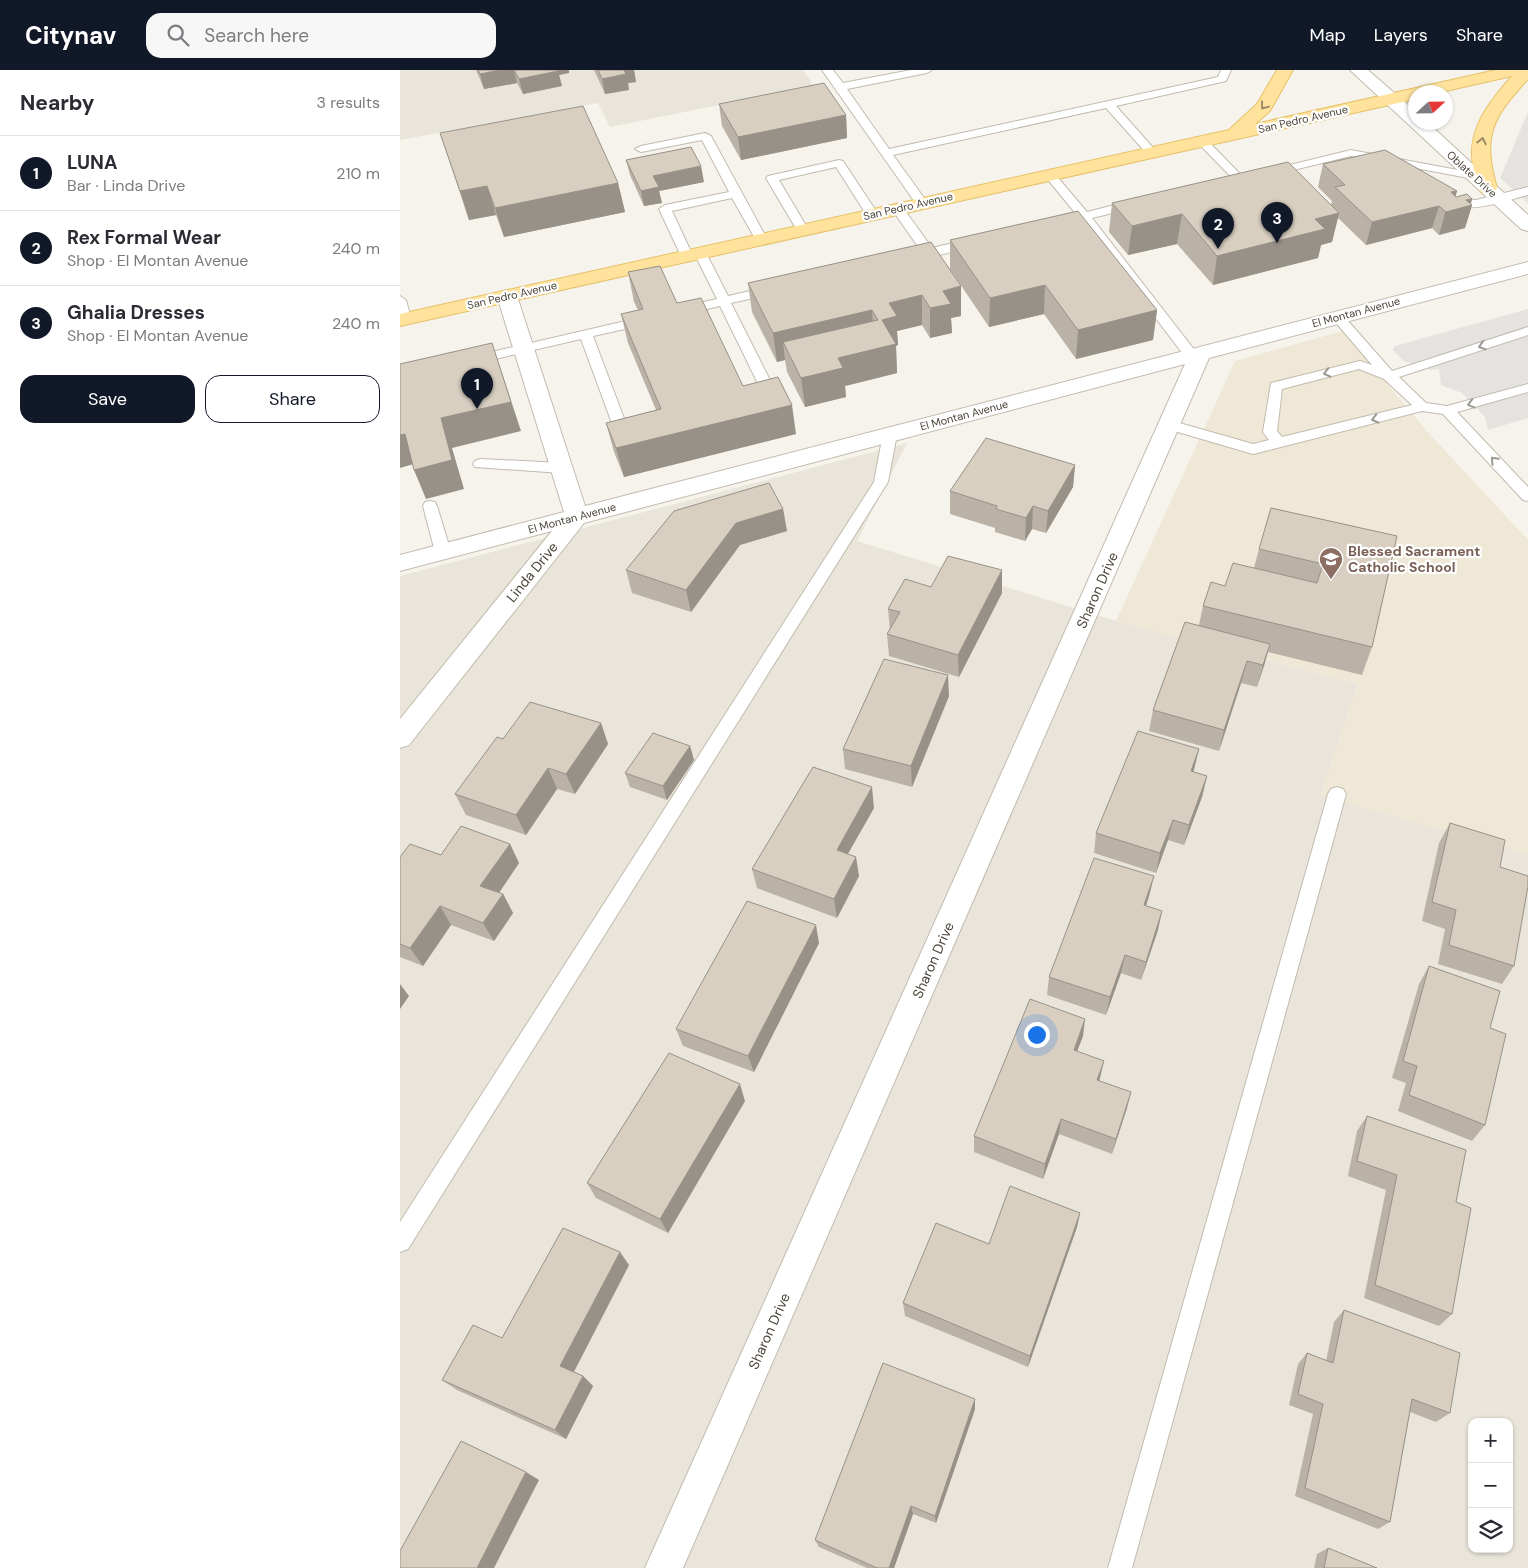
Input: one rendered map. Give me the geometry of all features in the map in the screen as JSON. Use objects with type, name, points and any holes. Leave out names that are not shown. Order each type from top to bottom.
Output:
[{"type":"main road","points":[[1234,135],[1264,107],[1285,70]]},
{"type":"main road","points":[[1451,85],[1518,70]]},
{"type":"main road","points":[[1493,193],[1481,163],[1480,145],[1486,125],[1496,105],[1527,70]]},
{"type":"main road","name":"San Pedro Avenue","points":[[403,319],[921,202],[1203,142],[1408,96]]},
{"type":"street","name":"Oblate Drive","points":[[1358,70],[1408,115]]},
{"type":"street","name":"Oblate Drive","points":[[1425,130],[1528,225]]},
{"type":"street","name":"El Montan Avenue","points":[[400,563],[1528,268]]},
{"type":"street","points":[[507,296],[577,516]]},
{"type":"street","name":"Sharon Drive","points":[[664,1568],[1170,425],[1196,354]]},
{"type":"street","name":"Linda Drive","points":[[400,738],[577,516]]},
{"type":"lane","points":[[827,70],[921,202]]},
{"type":"lane","points":[[840,87],[927,70]]},
{"type":"lane","points":[[886,153],[1222,79],[1226,70]]},
{"type":"lane","points":[[1108,104],[1152,153]]},
{"type":"lane","points":[[641,149],[705,136],[761,239]]},
{"type":"lane","points":[[1203,142],[1249,177]]},
{"type":"lane","points":[[1222,184],[1351,153],[1474,176]]},
{"type":"lane","points":[[802,229],[772,178],[839,163],[872,214]]},
{"type":"lane","points":[[1409,164],[1424,177]]},
{"type":"lane","points":[[1050,175],[1196,354]]},
{"type":"lane","points":[[1438,190],[1453,203],[1466,205],[1493,193],[1528,191]]},
{"type":"lane","points":[[736,194],[665,209],[724,301],[772,398]]},
{"type":"lane","points":[[1045,225],[1148,201]]},
{"type":"lane","points":[[897,208],[929,253]]},
{"type":"lane","points":[[901,259],[987,239]]},
{"type":"lane","points":[[674,313],[780,288]]},
{"type":"lane","points":[[400,300],[403,319]]},
{"type":"lane","points":[[1337,317],[1389,376],[1422,407]]},
{"type":"lane","points":[[457,364],[643,321]]},
{"type":"lane","points":[[1278,442],[1270,432],[1276,386],[1360,365],[1389,376],[1528,331]]},
{"type":"lane","points":[[586,334],[624,436]]},
{"type":"lane","points":[[1170,425],[1253,449],[1422,407],[1447,410],[1528,388]]},
{"type":"lane","points":[[1447,410],[1528,496]]},
{"type":"lane","points":[[400,1241],[881,482],[890,434]]},
{"type":"lane","points":[[480,464],[562,468]]},
{"type":"lane","points":[[430,506],[443,552]]},
{"type":"lane","points":[[1120,1568],[1337,794]]},
{"type":"shaded area","points":[[400,70],[803,70],[814,86],[610,127],[598,103],[400,140]]},
{"type":"shaded area","points":[[1528,112],[1528,203],[1500,178]]},
{"type":"shaded area","points":[[1528,309],[1528,418],[1488,430],[1485,417],[1462,393],[1441,385],[1439,369],[1430,370],[1404,361],[1393,350],[1395,346]]},
{"type":"shaded area","name":"Blessed Sacrament Catholic School","points":[[1343,331],[1426,430],[1528,540],[1528,854],[1321,795],[1358,684],[1116,621],[1235,361]]},
{"type":"shaded area","points":[[907,443],[857,541],[1116,621],[1358,684],[1321,795],[1528,854],[1528,1568],[400,1568],[400,576]]},
{"type":"building","points":[[478,70],[501,70],[480,74]]},
{"type":"building","points":[[514,70],[558,70],[558,71],[519,79]]},
{"type":"building","points":[[598,70],[624,70],[626,74],[602,79]]},
{"type":"building","points":[[824,83],[846,115],[738,137],[719,104]]},
{"type":"building","points":[[583,106],[618,183],[495,208],[487,186],[460,191],[440,133]]},
{"type":"building","points":[[691,147],[701,166],[653,176],[659,187],[641,191],[626,160]]},
{"type":"building","points":[[1385,150],[1457,191],[1451,192],[1456,197],[1467,194],[1472,199],[1466,200],[1472,205],[1446,212],[1439,206],[1372,222],[1335,187],[1345,185],[1323,164]]},
{"type":"building","points":[[1288,162],[1339,213],[1315,219],[1325,229],[1217,256],[1182,214],[1132,226],[1112,203]]},
{"type":"building","points":[[1078,211],[1157,310],[1078,330],[1045,285],[990,298],[950,240]]},
{"type":"building","points":[[931,242],[961,286],[943,291],[951,304],[930,308],[922,295],[889,303],[897,316],[882,320],[896,344],[838,358],[843,368],[801,378],[783,342],[878,320],[872,310],[773,333],[748,283]]},
{"type":"building","points":[[660,266],[677,303],[701,298],[743,386],[778,377],[792,405],[616,448],[606,423],[661,409],[621,314],[643,309],[628,272]]},
{"type":"building","points":[[492,343],[511,402],[441,418],[452,460],[414,470],[405,434],[400,435],[400,364]]},
{"type":"building","points":[[986,438],[1075,465],[1048,511],[1033,506],[1026,518],[996,509],[997,506],[950,491]]},
{"type":"building","points":[[769,483],[783,509],[736,523],[686,590],[626,570],[674,511]]},
{"type":"building","points":[[1271,508],[1397,536],[1372,647],[1203,606],[1211,582],[1225,586],[1233,563],[1317,583],[1323,564],[1259,549]]},
{"type":"building","points":[[948,556],[1002,570],[958,655],[887,634],[900,612],[888,609],[905,579],[931,587]]},
{"type":"building","points":[[1185,622],[1270,644],[1263,665],[1247,661],[1224,730],[1153,710]]},
{"type":"building","points":[[884,659],[948,675],[911,766],[843,749]]},
{"type":"building","points":[[530,702],[601,723],[566,774],[548,768],[516,815],[455,794],[497,737],[503,739]]},
{"type":"building","points":[[1138,731],[1199,749],[1191,771],[1207,776],[1189,825],[1173,820],[1160,853],[1096,833]]},
{"type":"building","points":[[653,733],[690,746],[663,786],[625,773]]},
{"type":"building","points":[[813,767],[872,787],[837,850],[856,857],[834,899],[752,869]]},
{"type":"building","points":[[1450,823],[1505,840],[1500,867],[1528,876],[1528,886],[1514,966],[1449,945],[1456,910],[1432,902]]},
{"type":"building","points":[[461,826],[510,844],[480,886],[503,894],[483,923],[440,906],[410,948],[400,944],[400,857],[410,844],[441,855]]},
{"type":"building","points":[[1094,858],[1154,876],[1144,905],[1162,911],[1146,962],[1125,955],[1110,997],[1049,977]]},
{"type":"building","points":[[747,901],[816,925],[748,1056],[676,1029]]},
{"type":"building","points":[[1429,966],[1500,991],[1490,1028],[1506,1034],[1485,1125],[1409,1095],[1417,1066],[1403,1061]]},
{"type":"building","points":[[1030,999],[1085,1019],[1074,1050],[1104,1061],[1097,1080],[1131,1092],[1116,1139],[1061,1119],[1045,1164],[974,1136]]},
{"type":"building","points":[[669,1053],[740,1084],[660,1219],[587,1183]]},
{"type":"building","points":[[1367,1116],[1466,1150],[1456,1202],[1471,1208],[1452,1314],[1375,1285],[1397,1175],[1357,1161]]},
{"type":"building","points":[[1010,1186],[1080,1213],[1030,1356],[903,1303],[936,1223],[989,1244]]},
{"type":"building","points":[[563,1228],[620,1252],[560,1366],[583,1376],[555,1430],[442,1380],[473,1325],[502,1338]]},
{"type":"building","points":[[1344,1310],[1460,1353],[1450,1413],[1412,1399],[1390,1522],[1305,1488],[1323,1404],[1298,1394],[1307,1353],[1333,1363]]},
{"type":"building","points":[[883,1363],[975,1399],[935,1516],[911,1506],[889,1568],[877,1568],[815,1540]]},
{"type":"building","points":[[461,1441],[526,1472],[477,1568],[400,1568],[400,1551]]},
{"type":"building","points":[[1328,1548],[1377,1568],[1324,1568]]},
{"type":"place","name":"Ghalia Dresses","points":[[1277,243]]},
{"type":"place","name":"Rex Formal Wear","points":[[1218,249]]},
{"type":"place","name":"LUNA","points":[[477,409]]},
{"type":"place","name":"Blessed Sacrament Catholic School","points":[[1331,580]]}]
